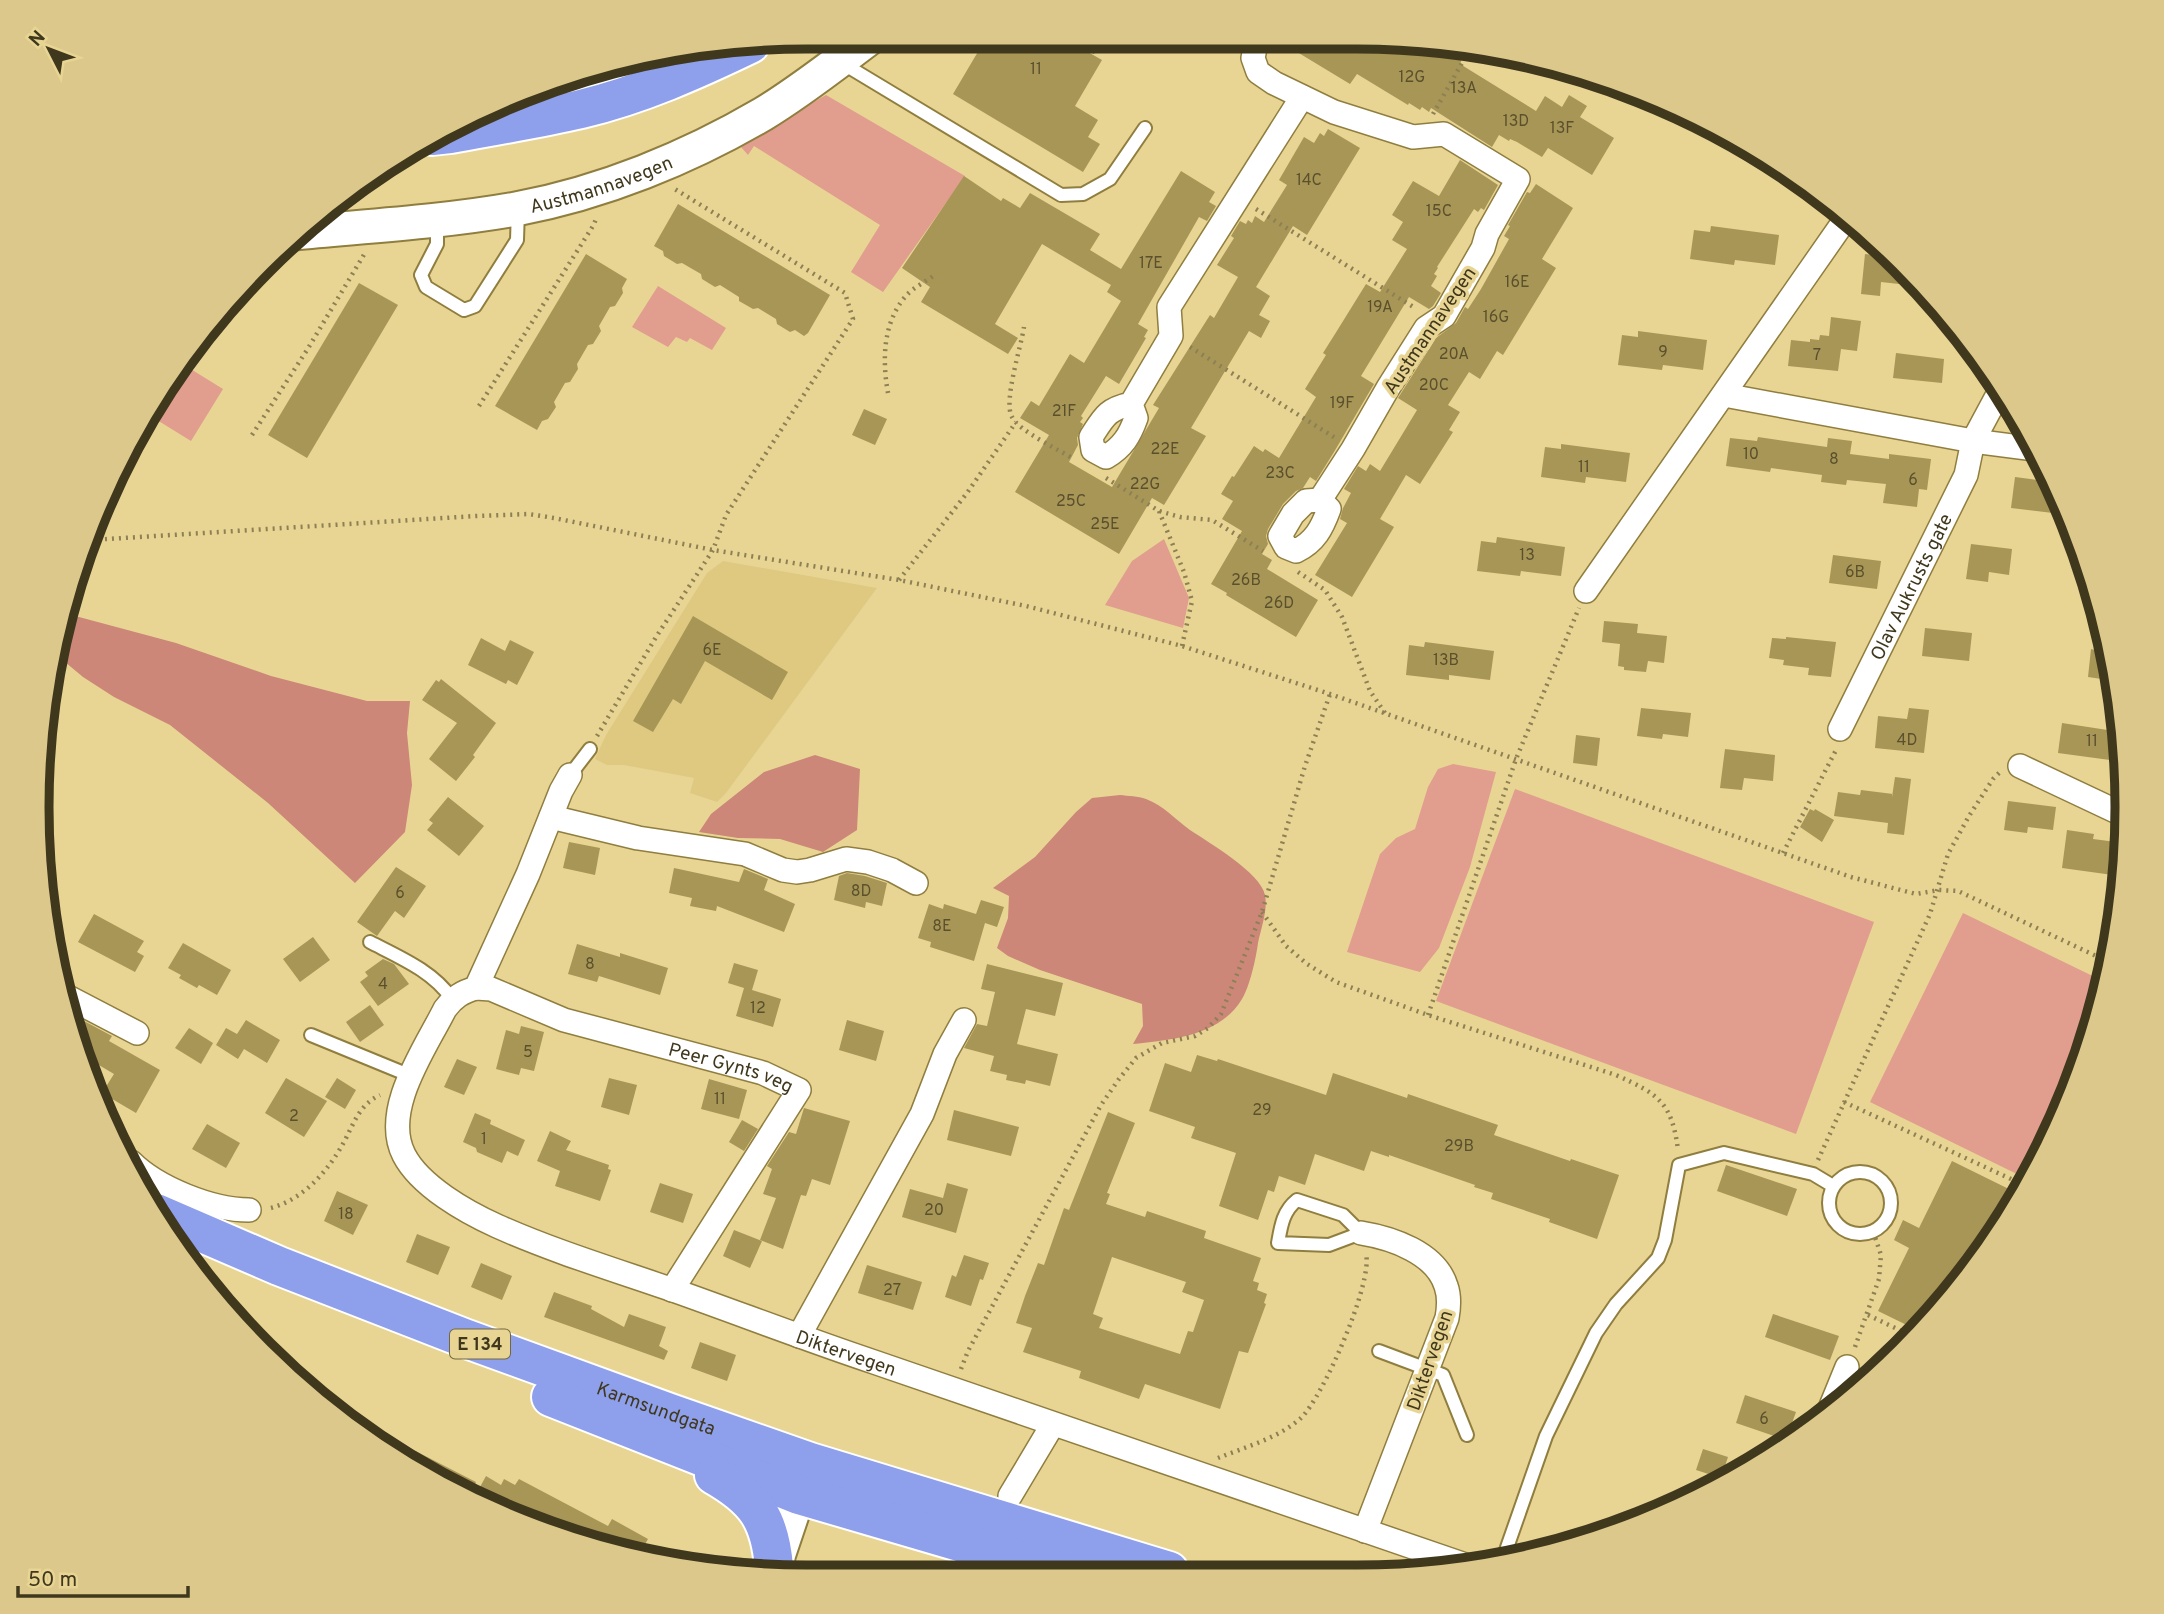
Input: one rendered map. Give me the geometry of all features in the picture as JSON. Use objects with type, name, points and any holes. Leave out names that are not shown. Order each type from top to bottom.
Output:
[{"type":"highway","points":[[464,131],[582,108],[644,90],[731,53]]},
{"type":"highway","name":"Karmsundgata","points":[[172,1220],[804,1479],[1041,1565]]},
{"type":"highway","name":"Karmsundgata","points":[[194,1251],[672,1446],[1145,1565]]},
{"type":"highway","name":"E 134","points":[[672,1446],[746,1496],[767,1527],[772,1542],[774,1564]]},
{"type":"street","name":"Austmannavegen","points":[[315,231],[518,208],[573,195],[651,169],[723,136],[765,113],[856,49]]},
{"type":"street","name":"Austmannavegen","points":[[1255,49],[1253,58],[1258,72],[1302,97],[1334,112],[1413,137],[1444,134],[1518,179],[1444,316],[1426,328],[1320,500]]},
{"type":"street","points":[[1131,404],[1171,336],[1169,307],[1302,97]]},
{"type":"street","points":[[1586,591],[1842,225]]},
{"type":"street","points":[[1724,395],[1973,441],[2024,448]]},
{"type":"street","name":"Olav Aukrusts gate","points":[[1840,729],[1966,475],[1973,441],[1995,399]]},
{"type":"street","points":[[2020,766],[2115,811]]},
{"type":"street","points":[[401,1099],[445,1009],[452,999],[464,991],[476,988],[570,775]]},
{"type":"street","points":[[551,817],[638,838],[745,854],[790,871],[810,870],[846,859],[868,862],[892,870],[916,883]]},
{"type":"street","name":"Peer Gynts veg","points":[[476,988],[491,989],[564,1020],[763,1073],[799,1090],[672,1290]]},
{"type":"street","points":[[74,1000],[137,1033]]},
{"type":"street","points":[[799,1336],[922,1114],[945,1054],[964,1020]]},
{"type":"street","name":"Diktervegen","points":[[401,1099],[397,1118],[398,1138],[405,1156],[417,1172],[451,1200],[495,1225],[799,1336],[1449,1560]]},
{"type":"street","points":[[144,1172],[197,1200],[237,1210],[249,1210]]},
{"type":"street","name":"Diktervegen","points":[[1361,1233],[1404,1245],[1425,1257],[1446,1283],[1449,1301],[1447,1318],[1365,1531]]},
{"type":"street","points":[[1836,1394],[1847,1367]]},
{"type":"street","points":[[1010,1496],[1053,1424]]},
{"type":"street","points":[[776,1564],[804,1479]]},
{"type":"lane","points":[[839,61],[1061,195],[1083,194],[1110,179],[1145,128]]},
{"type":"lane","points":[[438,219],[437,244],[421,275],[426,287],[464,310],[475,306],[517,240],[518,208]]},
{"type":"lane","points":[[570,775],[590,749]]},
{"type":"lane","points":[[370,942],[410,962],[445,989],[452,999]]},
{"type":"lane","points":[[311,1035],[411,1076]]},
{"type":"lane","points":[[1506,1550],[1546,1436],[1596,1333],[1616,1304],[1658,1258],[1665,1240],[1679,1165],[1724,1153],[1813,1174],[1833,1186]]},
{"type":"lane","points":[[1864,1171],[1881,1179],[1891,1194],[1891,1211],[1881,1227],[1873,1231],[1865,1234],[1847,1232],[1834,1220],[1829,1203],[1833,1186],[1847,1174],[1864,1171]]},
{"type":"lane","points":[[1297,1200],[1343,1215],[1361,1233],[1329,1245],[1278,1243],[1283,1219],[1297,1200]]},
{"type":"lane","points":[[1379,1351],[1443,1375],[1466,1435]]},
{"type":"path","points":[[1092,53],[1094,49]]},
{"type":"path","points":[[1420,136],[1466,57]]},
{"type":"path","points":[[590,749],[656,637],[713,550],[726,515],[853,319],[845,293],[670,186],[651,169]]},
{"type":"path","points":[[479,406],[593,226],[600,209],[599,186]]},
{"type":"path","points":[[1238,197],[1436,321]]},
{"type":"path","points":[[252,435],[363,259],[374,225]]},
{"type":"path","points":[[888,393],[884,358],[890,321],[906,295],[936,274]]},
{"type":"path","points":[[1024,327],[1008,399],[1010,416],[1020,426],[1078,461]]},
{"type":"path","points":[[1171,336],[1353,449]]},
{"type":"path","points":[[899,580],[967,493],[1016,422]]},
{"type":"path","points":[[1101,476],[1159,511],[1180,517],[1212,520],[1267,553]]},
{"type":"path","points":[[1159,511],[1184,572],[1192,601],[1182,646]]},
{"type":"path","points":[[98,540],[529,514],[713,550],[899,580],[1026,606],[1182,646],[1330,694],[1851,877],[1916,894],[1939,890],[1958,891],[2099,958]]},
{"type":"path","points":[[1289,566],[1325,590],[1342,617],[1370,691],[1385,713]]},
{"type":"path","points":[[1428,1015],[1516,759],[1586,591]]},
{"type":"path","points":[[954,1390],[968,1351],[1101,1105],[1119,1079],[1136,1058],[1162,1043],[1195,1036],[1208,1028],[1221,1014],[1262,912],[1305,766],[1330,694]]},
{"type":"path","points":[[1783,853],[1837,748],[1840,729]]},
{"type":"path","points":[[1813,1174],[1930,914],[1948,854],[1987,788],[2003,769],[2020,766]]},
{"type":"path","points":[[1262,912],[1286,946],[1307,964],[1336,982],[1428,1015],[1616,1075],[1645,1088],[1664,1104],[1676,1133],[1679,1165]]},
{"type":"path","points":[[249,1210],[262,1211],[280,1206],[298,1196],[314,1183],[336,1154],[361,1109],[370,1100],[390,1094],[401,1099]]},
{"type":"path","points":[[1844,1101],[2016,1181]]},
{"type":"path","points":[[1847,1367],[1879,1279],[1881,1255],[1873,1231]]},
{"type":"path","points":[[1198,1474],[1217,1458],[1280,1432],[1301,1418],[1318,1396],[1342,1346],[1364,1281],[1368,1259],[1361,1233]]},
{"type":"path","points":[[1868,1314],[1904,1332]]},
{"type":"shaded area","points":[[826,95],[965,176],[883,292],[851,272],[880,225],[754,146],[748,155],[741,147],[743,141]]},
{"type":"shaded area","points":[[658,286],[726,328],[712,350],[690,338],[687,342],[676,337],[668,347],[632,327]]},
{"type":"shaded area","points":[[190,368],[223,389],[191,441],[157,420]]},
{"type":"shaded area","points":[[1164,539],[1189,598],[1183,628],[1105,605],[1132,561]]},
{"type":"shaded area","points":[[723,561],[877,588],[717,802],[690,793],[694,778],[624,765],[607,765],[595,759],[606,735],[707,573]]},
{"type":"shaded area","points":[[74,617],[176,643],[271,676],[367,701],[410,701],[407,733],[412,785],[405,832],[355,883],[268,803],[170,725],[114,697],[64,661]]},
{"type":"shaded area","points":[[815,755],[860,769],[857,830],[823,852],[780,839],[738,838],[699,832],[711,814],[764,772]]},
{"type":"shaded area","points":[[1453,764],[1496,772],[1470,867],[1439,948],[1420,972],[1347,952],[1380,854],[1396,838],[1415,829],[1428,787],[1438,769]]},
{"type":"shaded area","points":[[1515,789],[1874,922],[1796,1134],[1436,1001]]},
{"type":"shaded area","points":[[1120,795],[1143,798],[1164,809],[1244,868],[1261,886],[1265,895],[1264,919],[1252,972],[1242,999],[1221,1021],[1194,1034],[1133,1044],[1143,1026],[1142,1004],[1040,970],[1008,956],[997,948],[1008,918],[1009,896],[993,888],[1035,857],[1092,798]]},
{"type":"shaded area","points":[[1963,913],[2095,977],[2075,1051],[2037,1142],[2019,1175],[1870,1102]]},
{"type":"building","points":[[1083,49],[1102,60],[1075,106],[1098,120],[1088,137],[1100,144],[1083,172],[953,94],[979,50]]},
{"type":"building","points":[[1292,49],[1407,51],[1463,56],[1460,64],[1536,111],[1545,96],[1562,107],[1569,95],[1587,106],[1580,117],[1614,138],[1592,175],[1548,148],[1542,157],[1499,135],[1492,147],[1431,108],[1429,112],[1422,107],[1420,110],[1409,103],[1408,105],[1357,74],[1350,84]]},
{"type":"building","points":[[1328,129],[1360,148],[1307,235],[1293,226],[1256,287],[1270,296],[1259,315],[1270,321],[1261,338],[1249,331],[1191,428],[1206,436],[1164,505],[1152,498],[1119,554],[1015,492],[1049,435],[1020,418],[1031,401],[1039,406],[1070,354],[1084,363],[1121,301],[1107,292],[1111,285],[1042,244],[995,324],[1018,338],[1008,354],[921,302],[930,287],[902,268],[964,176],[1001,201],[1003,198],[1020,208],[1030,193],[1100,234],[1090,250],[1121,269],[1181,171],[1215,192],[1209,202],[1216,206],[1207,221],[1199,217],[1138,324],[1148,330],[1144,337],[1146,338],[1119,384],[1106,376],[1081,416],[1083,418],[1080,422],[1083,424],[1077,438],[1078,445],[1069,462],[1112,487],[1159,408],[1153,405],[1210,315],[1214,318],[1238,277],[1217,265],[1234,238],[1231,236],[1240,221],[1246,224],[1248,220],[1252,223],[1255,216],[1264,222],[1287,185],[1279,180],[1304,137],[1314,143],[1320,133],[1324,136]]},
{"type":"building","points":[[1460,160],[1498,185],[1484,210],[1481,208],[1478,212],[1474,209],[1437,267],[1434,274],[1437,276],[1431,286],[1441,293],[1433,306],[1429,309],[1409,297],[1361,376],[1374,384],[1316,481],[1310,477],[1303,488],[1283,504],[1268,529],[1268,544],[1262,554],[1272,560],[1267,569],[1318,600],[1296,637],[1211,584],[1242,531],[1222,519],[1233,501],[1221,494],[1254,446],[1279,458],[1316,397],[1305,389],[1326,355],[1323,353],[1366,284],[1380,292],[1407,249],[1392,240],[1403,222],[1392,215],[1413,181],[1439,196]]},
{"type":"building","points":[[1536,184],[1573,208],[1542,259],[1556,268],[1503,355],[1497,351],[1480,379],[1469,372],[1448,405],[1460,412],[1449,430],[1453,432],[1420,484],[1406,475],[1380,519],[1394,527],[1352,597],[1315,575],[1347,523],[1340,519],[1351,493],[1344,489],[1358,466],[1366,471],[1370,464],[1380,471],[1417,410],[1398,398],[1436,338],[1456,323],[1465,307],[1468,309],[1481,289],[1509,239],[1504,236],[1510,226],[1508,225],[1527,192],[1530,193]]},
{"type":"building","points":[[678,204],[830,295],[808,333],[804,336],[795,330],[790,332],[777,324],[776,319],[739,301],[739,297],[720,285],[715,287],[702,279],[701,274],[664,256],[663,251],[654,246]]},
{"type":"building","points":[[1711,226],[1779,235],[1775,265],[1735,260],[1734,265],[1690,259],[1694,230],[1710,232]]},
{"type":"building","points":[[586,254],[627,279],[622,288],[623,293],[615,306],[610,307],[599,326],[601,331],[593,344],[588,345],[577,364],[578,369],[570,382],[565,383],[554,402],[556,407],[537,430],[495,406]]},
{"type":"building","points":[[1865,254],[1877,255],[1900,278],[1899,284],[1881,282],[1880,296],[1861,294]]},
{"type":"building","points":[[359,283],[398,305],[307,458],[268,435]]},
{"type":"building","points":[[1831,317],[1861,321],[1857,351],[1841,349],[1838,371],[1788,366],[1791,340],[1810,342],[1810,339],[1819,340],[1820,335],[1829,336]]},
{"type":"building","points":[[1638,331],[1707,340],[1703,370],[1663,365],[1662,370],[1618,365],[1622,335],[1638,337]]},
{"type":"building","points":[[1896,353],[1944,359],[1942,383],[1893,378]]},
{"type":"building","points":[[864,409],[887,419],[875,445],[852,435]]},
{"type":"building","points":[[1758,437],[1827,447],[1828,438],[1852,441],[1850,454],[1889,459],[1889,454],[1931,459],[1927,490],[1919,489],[1917,507],[1883,503],[1886,484],[1847,480],[1846,485],[1821,482],[1822,475],[1771,468],[1770,472],[1726,466],[1730,438],[1757,441]]},
{"type":"building","points":[[1561,444],[1630,453],[1626,482],[1586,477],[1585,483],[1541,477],[1545,447],[1561,449]]},
{"type":"building","points":[[2015,477],[2041,480],[2053,509],[2053,513],[2011,508]]},
{"type":"building","points":[[1497,537],[1565,547],[1561,576],[1521,571],[1520,576],[1477,571],[1481,541],[1496,543]]},
{"type":"building","points":[[1971,544],[2012,549],[2009,575],[1989,572],[1988,582],[1966,579]]},
{"type":"building","points":[[1833,555],[1881,561],[1877,589],[1829,583]]},
{"type":"building","points":[[693,616],[788,672],[772,700],[705,661],[681,704],[673,699],[653,732],[633,721]]},
{"type":"building","points":[[1604,621],[1638,624],[1637,633],[1667,636],[1664,663],[1648,661],[1646,672],[1624,670],[1624,667],[1618,666],[1620,644],[1602,642]]},
{"type":"building","points":[[1925,628],[1972,633],[1969,661],[1922,656]]},
{"type":"building","points":[[481,638],[505,651],[510,640],[534,652],[517,685],[508,680],[506,684],[468,665]]},
{"type":"building","points":[[1772,638],[1836,642],[1831,677],[1808,675],[1809,668],[1783,665],[1784,660],[1769,658]]},
{"type":"building","points":[[1425,642],[1494,651],[1490,680],[1449,675],[1449,680],[1406,675],[1409,645],[1424,647]]},
{"type":"building","points":[[2096,642],[2104,679],[2088,677],[2091,649],[2095,650]]},
{"type":"building","points":[[441,679],[496,723],[456,781],[429,759],[457,723],[422,700],[436,680],[439,682]]},
{"type":"building","points":[[1641,708],[1691,713],[1688,737],[1663,734],[1662,739],[1637,736]]},
{"type":"building","points":[[1909,708],[1929,710],[1924,753],[1875,748],[1878,716],[1907,719]]},
{"type":"building","points":[[2062,723],[2111,731],[2110,760],[2058,753]]},
{"type":"building","points":[[1576,735],[1600,738],[1597,766],[1573,763]]},
{"type":"building","points":[[1725,749],[1775,755],[1773,781],[1744,778],[1742,790],[1720,788]]},
{"type":"building","points":[[1895,777],[1911,779],[1904,835],[1887,833],[1888,823],[1834,816],[1838,792],[1860,795],[1861,790],[1892,794]]},
{"type":"building","points":[[448,797],[484,826],[459,856],[427,830],[433,823],[429,820]]},
{"type":"building","points":[[2008,801],[2056,807],[2053,830],[2028,827],[2027,833],[2004,830]]},
{"type":"building","points":[[1810,809],[1834,820],[1822,842],[1800,827]]},
{"type":"building","points":[[2067,830],[2094,834],[2093,839],[2114,842],[2112,875],[2062,868]]},
{"type":"building","points":[[569,842],[600,848],[595,875],[563,868]]},
{"type":"building","points":[[396,867],[426,886],[404,918],[395,911],[377,936],[357,922]]},
{"type":"building","points":[[674,868],[739,882],[744,869],[768,879],[764,890],[795,904],[784,932],[717,906],[716,911],[690,906],[692,898],[669,893]]},
{"type":"building","points":[[847,873],[887,883],[882,906],[866,902],[865,908],[834,900],[839,876]]},
{"type":"building","points":[[981,900],[1004,907],[997,927],[985,923],[974,961],[930,947],[931,942],[918,938],[929,904],[943,909],[944,904],[976,914]]},
{"type":"building","points":[[94,914],[144,941],[137,952],[144,956],[135,972],[78,942]]},
{"type":"building","points":[[313,937],[330,960],[300,982],[283,959]]},
{"type":"building","points":[[183,943],[231,970],[217,995],[199,985],[197,988],[168,968]]},
{"type":"building","points":[[577,944],[620,957],[620,953],[668,968],[660,995],[599,976],[597,982],[568,974]]},
{"type":"building","points":[[383,959],[394,964],[409,984],[378,1006],[360,982],[368,976],[365,972]]},
{"type":"building","points":[[734,963],[758,970],[752,990],[781,999],[773,1027],[736,1016],[744,988],[728,983]]},
{"type":"building","points":[[987,964],[1063,983],[1055,1016],[1026,1009],[1017,1044],[1058,1054],[1050,1086],[1026,1080],[1025,1084],[1006,1080],[1007,1075],[990,1071],[994,1056],[964,1048],[977,1024],[987,1026],[995,992],[981,989]]},
{"type":"building","points":[[370,1005],[384,1025],[360,1042],[346,1022]]},
{"type":"building","points":[[246,1020],[280,1040],[267,1063],[244,1049],[238,1059],[216,1045],[226,1028],[237,1034]]},
{"type":"building","points":[[847,1020],[884,1031],[876,1061],[839,1050]]},
{"type":"building","points":[[84,1021],[112,1036],[109,1041],[160,1070],[136,1113],[106,1096],[104,1090],[114,1074],[93,1062],[82,1025]]},
{"type":"building","points":[[521,1026],[544,1032],[534,1071],[521,1068],[519,1075],[496,1069],[506,1030],[519,1034]]},
{"type":"building","points":[[189,1028],[213,1043],[201,1064],[175,1048]]},
{"type":"building","points":[[1197,1055],[1217,1061],[1218,1059],[1326,1095],[1333,1073],[1407,1098],[1408,1094],[1498,1125],[1494,1135],[1619,1175],[1597,1239],[1549,1222],[1550,1219],[1491,1199],[1493,1193],[1474,1187],[1475,1185],[1371,1151],[1364,1171],[1315,1154],[1305,1185],[1279,1176],[1274,1192],[1268,1190],[1258,1220],[1219,1206],[1236,1153],[1191,1138],[1195,1127],[1149,1111],[1165,1063],[1191,1072]]},
{"type":"building","points":[[457,1059],[477,1067],[464,1095],[444,1087]]},
{"type":"building","points":[[286,1078],[327,1101],[304,1137],[265,1113]]},
{"type":"building","points":[[337,1078],[356,1090],[345,1109],[325,1097]]},
{"type":"building","points":[[609,1078],[637,1085],[629,1115],[601,1107]]},
{"type":"building","points":[[709,1079],[747,1090],[739,1119],[701,1109]]},
{"type":"building","points":[[804,1108],[850,1121],[830,1185],[812,1179],[806,1196],[801,1195],[783,1249],[760,1240],[776,1198],[763,1194],[772,1169],[767,1166],[789,1132],[796,1134]]},
{"type":"building","points":[[954,1110],[1019,1127],[1011,1156],[947,1140]]},
{"type":"building","points":[[1108,1112],[1135,1123],[1107,1193],[1110,1194],[1106,1204],[1145,1217],[1147,1211],[1206,1231],[1204,1238],[1261,1258],[1253,1281],[1259,1283],[1257,1290],[1267,1294],[1266,1304],[1248,1353],[1239,1351],[1220,1409],[1145,1384],[1139,1399],[1079,1378],[1081,1371],[1023,1352],[1032,1328],[1016,1323],[1038,1263],[1044,1265],[1064,1208],[1069,1210]],"holes":[[[1112,1257],[1186,1282],[1182,1292],[1204,1300],[1193,1332],[1188,1331],[1180,1354],[1099,1328],[1103,1318],[1093,1314]]]},
{"type":"building","points":[[475,1113],[491,1120],[490,1124],[525,1140],[518,1156],[507,1151],[502,1163],[477,1152],[476,1148],[463,1142]]},
{"type":"building","points":[[742,1120],[758,1129],[744,1151],[729,1142]]},
{"type":"building","points":[[207,1124],[240,1143],[226,1168],[192,1149]]},
{"type":"building","points":[[550,1131],[571,1141],[566,1150],[609,1165],[608,1169],[611,1170],[600,1201],[555,1186],[560,1171],[537,1161]]},
{"type":"building","points":[[1952,1161],[2011,1190],[1958,1268],[1909,1326],[1878,1311],[1909,1248],[1894,1240],[1903,1220],[1919,1228]]},
{"type":"building","points":[[1726,1165],[1797,1189],[1787,1216],[1717,1191]]},
{"type":"building","points":[[660,1183],[693,1194],[683,1223],[650,1212]]},
{"type":"building","points":[[947,1183],[968,1189],[956,1233],[902,1217],[910,1189],[943,1198]]},
{"type":"building","points":[[337,1191],[368,1205],[353,1235],[324,1221]]},
{"type":"building","points":[[734,1230],[762,1241],[750,1268],[723,1256]]},
{"type":"building","points":[[417,1234],[450,1247],[438,1275],[406,1262]]},
{"type":"building","points":[[964,1255],[989,1263],[983,1280],[980,1279],[971,1306],[945,1297],[952,1275],[956,1277]]},
{"type":"building","points":[[481,1263],[512,1276],[502,1300],[471,1287]]},
{"type":"building","points":[[867,1265],[922,1282],[913,1310],[858,1293]]},
{"type":"building","points":[[554,1292],[592,1306],[591,1309],[624,1327],[629,1314],[666,1327],[659,1346],[668,1351],[664,1360],[544,1317]]},
{"type":"building","points":[[1773,1314],[1839,1336],[1830,1360],[1765,1337]]},
{"type":"building","points":[[700,1342],[736,1355],[727,1381],[691,1368]]},
{"type":"building","points":[[1745,1395],[1796,1412],[1790,1428],[1778,1437],[1736,1423]]},
{"type":"building","points":[[391,1440],[476,1482],[474,1488],[428,1463]]},
{"type":"building","points":[[1703,1449],[1728,1457],[1724,1470],[1713,1475],[1696,1470]]},
{"type":"building","points":[[486,1476],[501,1485],[504,1479],[515,1485],[519,1479],[608,1526],[612,1519],[648,1539],[644,1547],[611,1539],[563,1525],[478,1490]]},
{"type":"tunnel","points":[[968,1565],[985,1537]]}]
